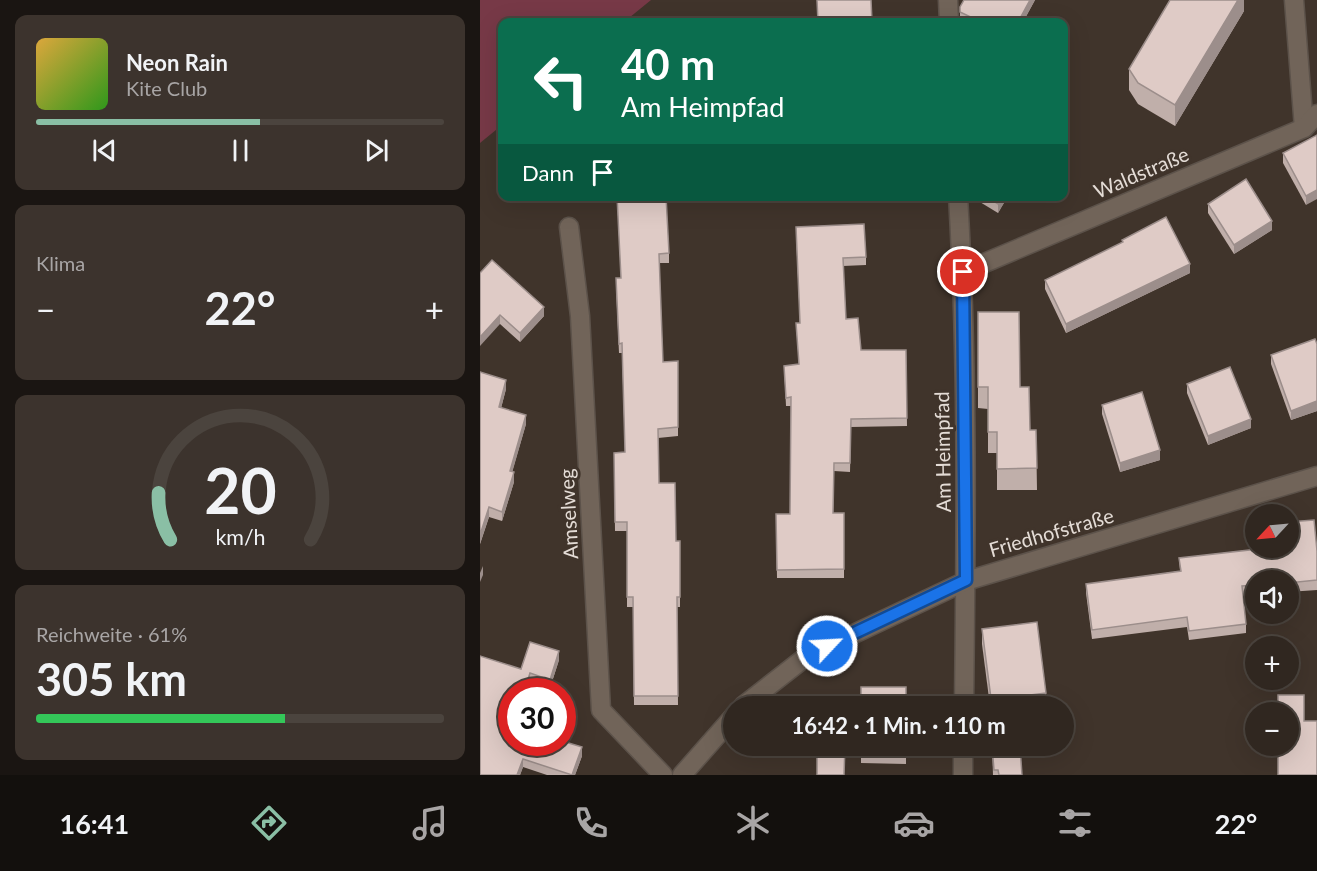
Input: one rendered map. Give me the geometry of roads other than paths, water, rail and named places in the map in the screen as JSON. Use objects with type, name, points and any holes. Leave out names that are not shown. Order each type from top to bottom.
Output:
[{"type":"street","points":[[948,0],[949,18]]},
{"type":"street","points":[[1294,0],[1304,128]]},
{"type":"street","name":"Waldstraße","points":[[963,272],[1304,128],[1317,114]]},
{"type":"street","name":"Am Heimpfad","points":[[958,201],[963,272],[966,580],[964,696]]},
{"type":"street","name":"Amselweg","points":[[569,226],[580,316],[602,710],[663,775]]},
{"type":"street","name":"Friedhofstraße","points":[[756,696],[807,656],[966,580],[1317,476]]},
{"type":"street","points":[[682,775],[723,728]]},
{"type":"street","points":[[963,756],[963,775]]}]
